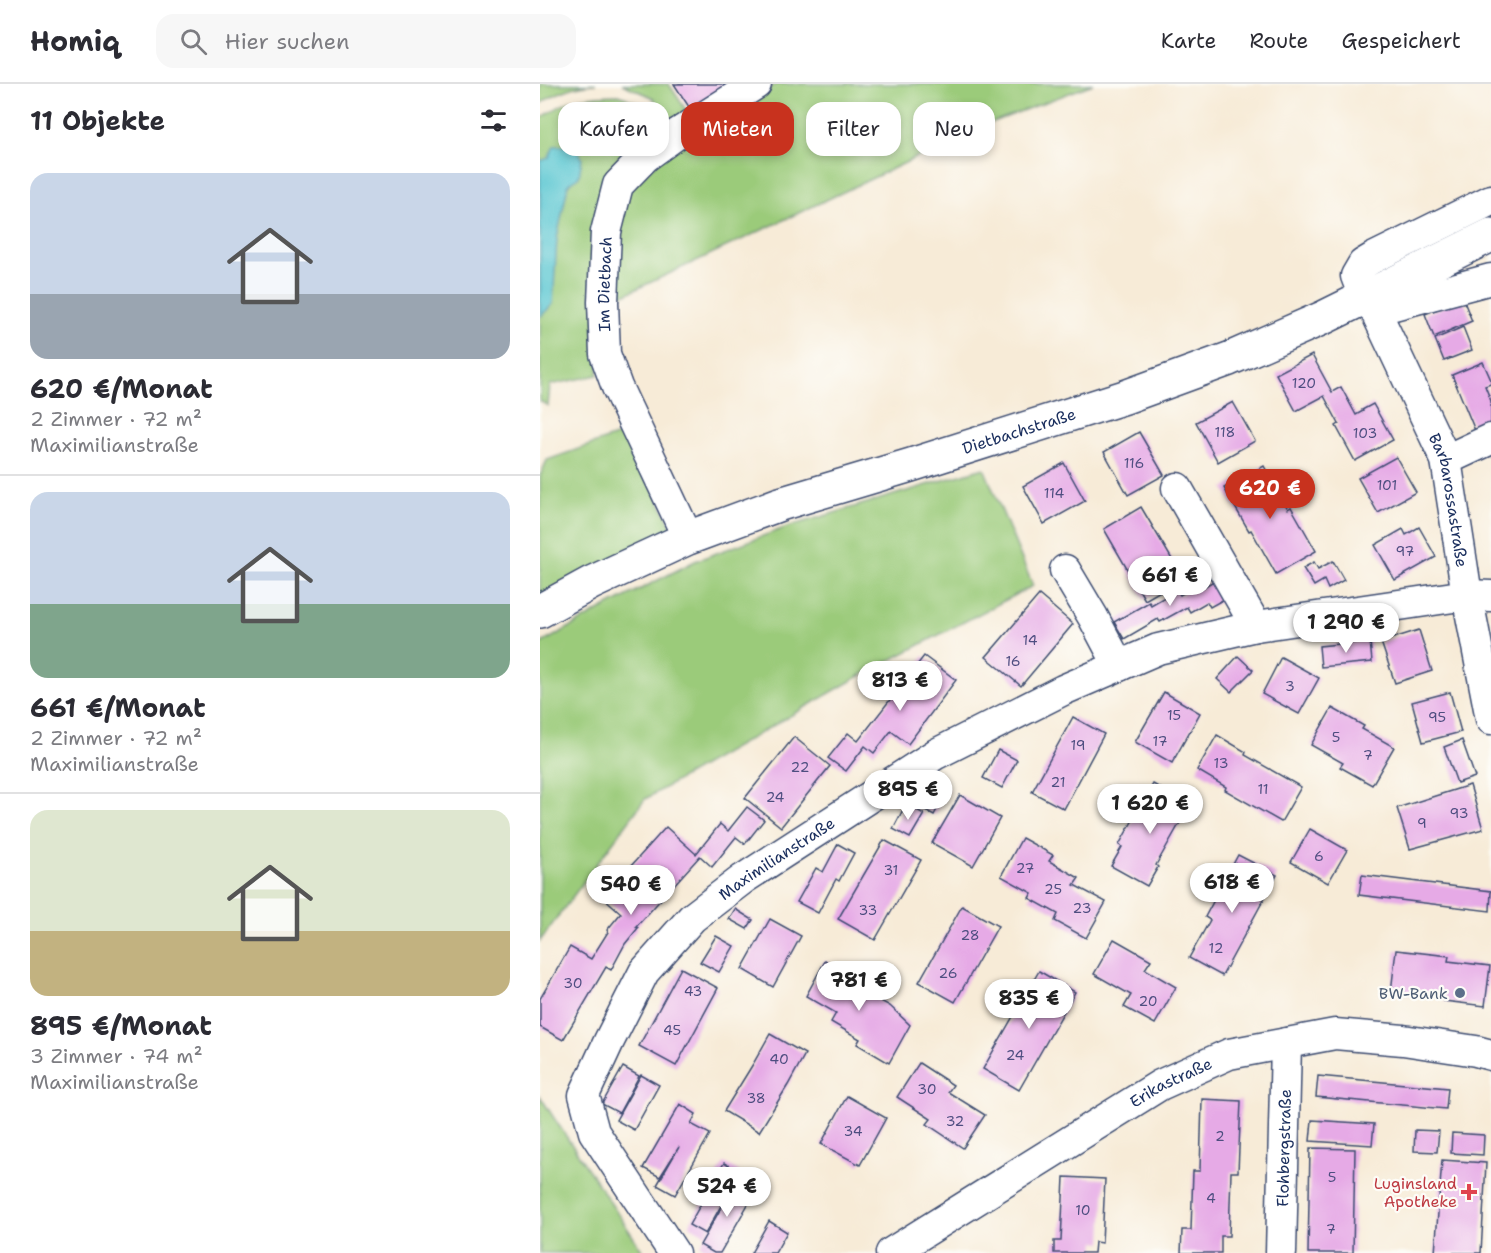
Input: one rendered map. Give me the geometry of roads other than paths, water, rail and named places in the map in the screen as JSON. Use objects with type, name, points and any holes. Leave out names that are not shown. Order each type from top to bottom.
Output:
[{"type":"main road","name":"Dietbachstraße","points":[[540,611],[591,583],[688,538],[780,504],[1125,398],[1229,360],[1326,317],[1370,303],[1413,273],[1491,236]]},
{"type":"street","name":"Im Dietbach","points":[[688,538],[617,387],[605,354],[603,302],[606,232],[618,184],[645,157],[756,84]]},
{"type":"street","name":"Barbarossastraße","points":[[1491,200],[1373,258],[1363,264],[1356,276],[1446,460],[1479,596],[1491,718]]},
{"type":"street","points":[[1370,303],[1491,279]]},
{"type":"street","points":[[1446,460],[1491,439]]},
{"type":"street","points":[[1177,488],[1256,626]]},
{"type":"street","points":[[1065,570],[1119,666]]},
{"type":"street","name":"Maximilianstraße","points":[[674,1253],[594,1132],[584,1095],[644,972],[692,918],[743,879],[936,754],[1063,690],[1158,649],[1256,626],[1479,596]]},
{"type":"street","name":"Erikastraße","points":[[891,1253],[1160,1085],[1229,1054],[1335,1034],[1403,1040],[1491,1055]]},
{"type":"street","name":"Flohbergstraße","points":[[1281,1253],[1286,1043]]},
{"type":"water","points":[[554,146],[558,146],[558,156],[581,156],[582,158],[579,176],[568,185],[557,238],[553,304],[540,317],[540,161],[549,158]]},
{"type":"place","name":"BW-Bank","points":[[1460,993]]},
{"type":"place","name":"Luginsland Apotheke","points":[[1469,1192]]}]
